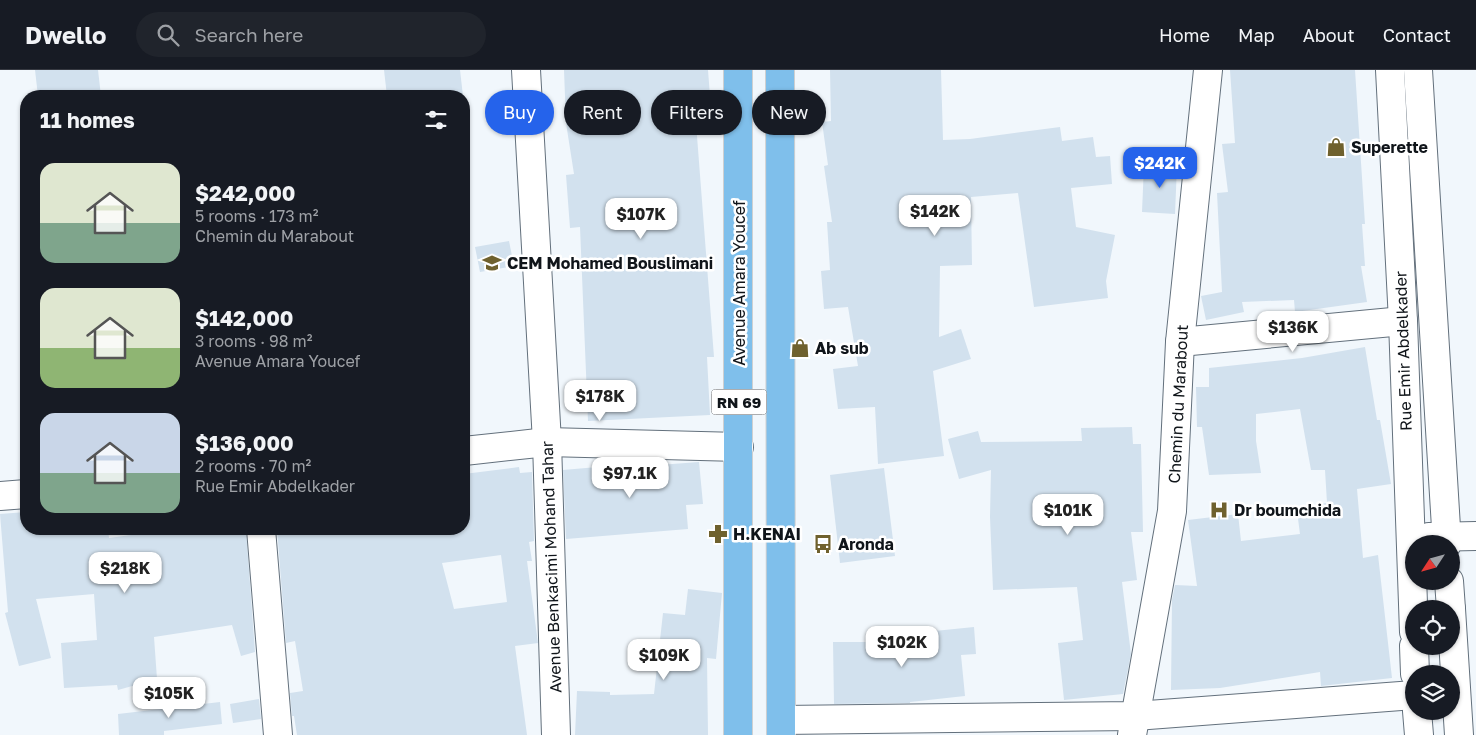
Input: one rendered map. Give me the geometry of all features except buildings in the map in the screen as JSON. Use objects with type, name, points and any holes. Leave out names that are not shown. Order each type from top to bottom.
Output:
[{"type":"main road","name":"Avenue Amara Youcef","points":[[738,70],[738,735]]},
{"type":"main road","name":"RN 69","points":[[780,70],[781,727]]},
{"type":"main road","points":[[739,447],[782,447]]},
{"type":"street","name":"Avenue Benkacimi Mohand Tahar","points":[[526,70],[547,442],[556,735]]},
{"type":"street","name":"Chemin du Marabout","points":[[1134,725],[1172,510],[1180,342],[1208,70]]},
{"type":"street","name":"Rue Emir Abdelkader","points":[[1390,70],[1410,535]]},
{"type":"street","name":"Rue Emir Abdelkader","points":[[1418,70],[1447,535]]},
{"type":"street","points":[[1180,342],[1402,321]]},
{"type":"street","points":[[470,450],[547,442],[739,447]]},
{"type":"street","points":[[0,496],[20,494]]},
{"type":"street","points":[[261,535],[278,735]]},
{"type":"street","points":[[1460,538],[1476,536]]},
{"type":"street","points":[[781,727],[1134,725],[1405,696]]},
{"type":"street","points":[[1418,720],[1419,735]]},
{"type":"street","points":[[1457,720],[1459,735]]},
{"type":"place","name":"Superette","points":[[1336,147]]},
{"type":"place","name":"CEM Mohamed Bouslimani","points":[[492,263]]},
{"type":"place","name":"Ab sub","points":[[800,348]]},
{"type":"place","name":"Dr boumchida","points":[[1219,510]]},
{"type":"place","name":"H.KENAI","points":[[718,534]]},
{"type":"place","name":"Aronda","points":[[823,544]]}]
